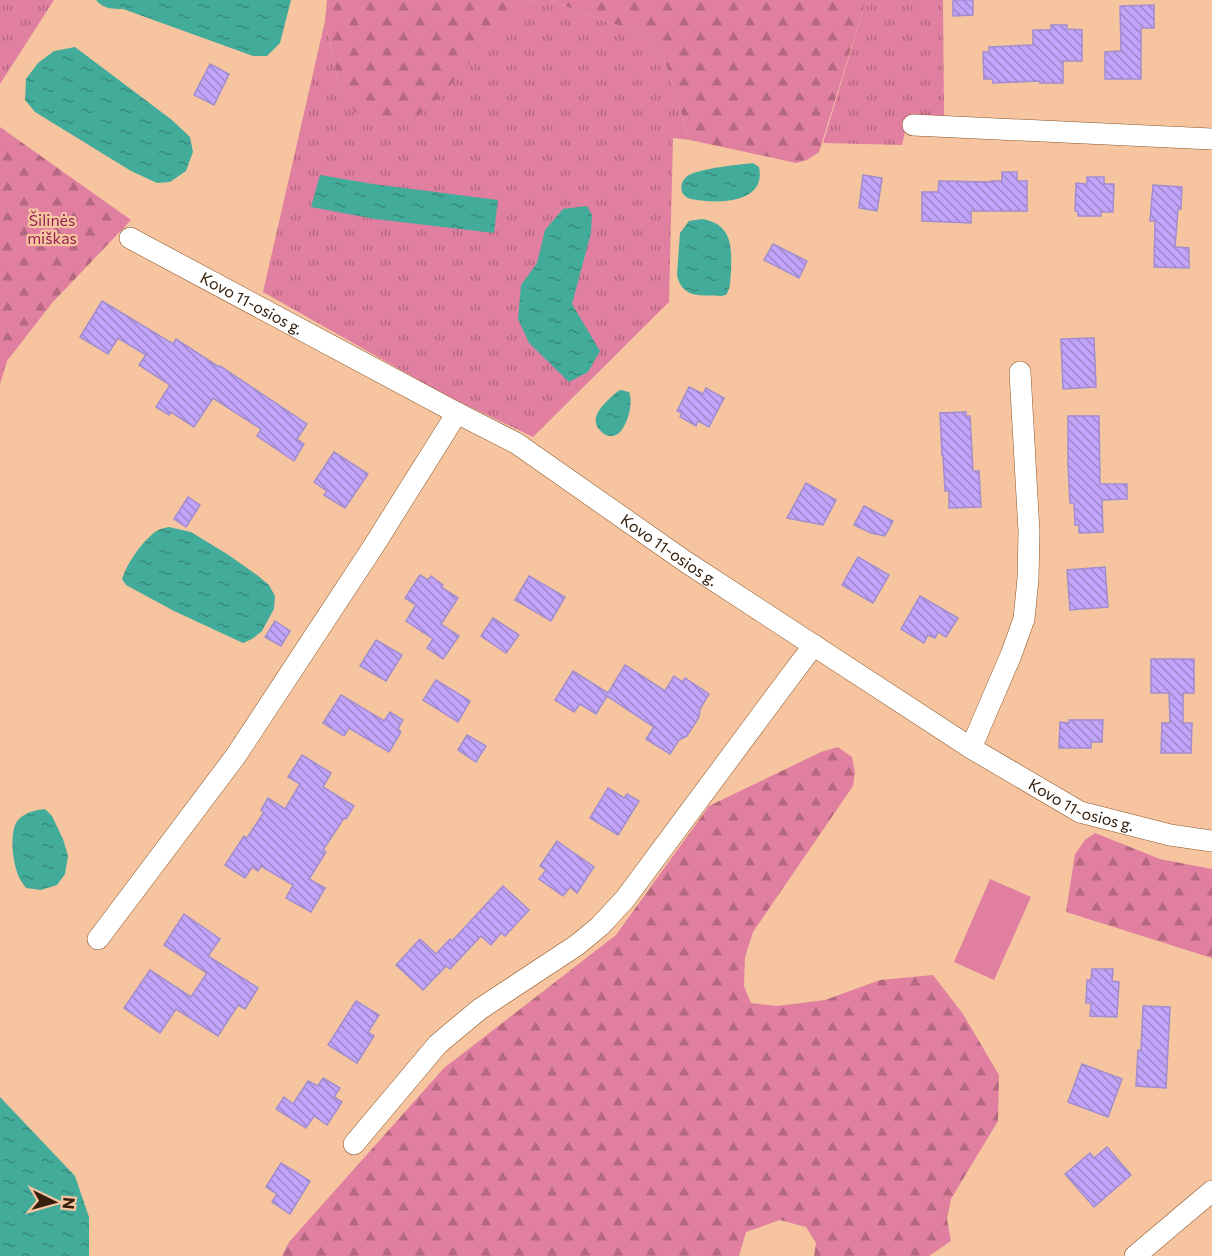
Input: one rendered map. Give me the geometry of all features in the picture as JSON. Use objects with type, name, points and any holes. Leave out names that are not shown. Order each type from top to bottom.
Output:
[{"type":"street","points":[[913,125],[1212,139]]},
{"type":"street","name":"Kovo 11-osios g.","points":[[130,238],[516,443],[686,562],[970,748],[1080,812],[1170,835],[1212,842]]},
{"type":"street","points":[[970,748],[1011,655],[1024,619],[1029,532],[1020,372]]},
{"type":"street","points":[[98,939],[235,757],[373,547],[457,413]]},
{"type":"street","points":[[354,1144],[438,1044],[480,1009],[577,945],[600,926],[625,899],[814,645]]},
{"type":"street","points":[[1135,1256],[1212,1191]]},
{"type":"green space","points":[[0,0],[54,0],[0,84]]},
{"type":"green space","points":[[327,0],[534,0],[521,6],[434,103],[415,117],[399,122],[383,123],[363,118],[348,105],[340,91],[325,21]]},
{"type":"green space","points":[[534,0],[549,0],[639,33],[648,39],[664,59],[690,140],[673,138],[669,302],[533,437],[445,395],[263,292],[325,21],[340,91]]},
{"type":"green space","points":[[549,0],[866,0],[819,152],[807,160],[796,163],[690,140],[664,59],[648,39],[639,33]]},
{"type":"green space","points":[[866,0],[943,0],[944,118],[908,118],[902,145],[823,143]]},
{"type":"green space","name":"Šilinės miškas","points":[[0,127],[131,220],[52,303],[7,361],[0,384]]},
{"type":"green space","points":[[838,747],[852,757],[855,772],[853,786],[753,932],[745,957],[744,986],[751,1003],[777,1006],[825,1000],[880,980],[933,975],[963,1014],[999,1075],[998,1121],[951,1199],[947,1219],[951,1241],[929,1256],[814,1256],[816,1243],[806,1227],[780,1220],[746,1232],[739,1256],[282,1256],[289,1242],[444,1068],[616,935],[709,806],[821,752]]},
{"type":"green space","points":[[1095,833],[1160,859],[1212,869],[1212,958],[1066,912],[1075,854],[1085,840]]},
{"type":"green space","points":[[990,879],[1031,897],[994,980],[954,962]]},
{"type":"water","points":[[96,0],[291,0],[280,43],[267,56],[253,56],[123,9],[105,7]]},
{"type":"water","points":[[75,47],[172,120],[190,137],[193,152],[186,171],[170,182],[157,183],[131,171],[35,112],[25,100],[26,79],[38,63],[54,51]]},
{"type":"water","points":[[753,163],[759,167],[760,178],[757,186],[744,197],[735,200],[706,201],[688,198],[683,193],[682,183],[689,175],[711,169]]},
{"type":"water","points":[[320,175],[498,200],[494,233],[375,219],[311,207]]},
{"type":"water","points":[[587,206],[592,215],[591,233],[572,304],[600,351],[588,372],[569,382],[529,343],[518,319],[521,285],[537,263],[545,230],[563,209]]},
{"type":"water","points":[[702,219],[719,226],[728,238],[731,272],[730,287],[726,295],[700,295],[688,292],[683,288],[677,275],[680,233],[689,221]]},
{"type":"water","points":[[621,390],[629,392],[631,402],[628,415],[620,432],[610,436],[598,427],[596,416],[603,405]]},
{"type":"water","points":[[169,527],[191,532],[227,554],[269,585],[275,596],[274,609],[262,631],[243,643],[174,611],[126,585],[122,579],[136,553],[155,532]]},
{"type":"water","points":[[45,809],[52,816],[63,839],[68,856],[65,874],[57,885],[41,890],[26,888],[14,862],[12,846],[14,831],[19,819],[31,812]]},
{"type":"water","points":[[0,1097],[75,1176],[89,1217],[89,1256],[0,1256]]},
{"type":"building","points":[[953,0],[973,0],[973,15],[953,16]]},
{"type":"building","points":[[1154,5],[1154,28],[1141,28],[1141,79],[1105,79],[1105,52],[1121,51],[1120,6]]},
{"type":"building","points":[[1051,25],[1067,25],[1067,29],[1082,30],[1082,61],[1063,61],[1063,83],[1040,83],[1040,81],[993,83],[992,79],[984,79],[983,52],[989,52],[989,47],[1033,45],[1033,30],[1051,30]]},
{"type":"building","points":[[210,64],[229,74],[214,105],[194,95]]},
{"type":"building","points":[[1002,172],[1017,172],[1017,181],[1027,181],[1027,211],[971,211],[971,223],[922,221],[922,192],[938,192],[939,181],[1002,181]]},
{"type":"building","points":[[863,175],[882,178],[877,211],[859,208]]},
{"type":"building","points":[[1087,177],[1104,177],[1104,184],[1114,184],[1113,212],[1101,212],[1101,216],[1078,216],[1078,212],[1075,211],[1076,183],[1087,184]]},
{"type":"building","points":[[1153,185],[1182,187],[1175,247],[1189,248],[1189,268],[1154,267],[1155,221],[1150,221]]},
{"type":"building","points":[[773,244],[807,261],[799,278],[764,260]]},
{"type":"building","points":[[102,301],[173,344],[176,339],[307,424],[297,439],[304,444],[294,461],[257,436],[261,429],[213,398],[194,427],[171,412],[169,415],[156,407],[170,385],[139,365],[146,355],[118,338],[108,354],[80,337]]},
{"type":"building","points":[[1094,338],[1096,387],[1063,389],[1061,339]]},
{"type":"building","points":[[689,387],[703,394],[706,388],[724,398],[709,427],[698,421],[696,426],[680,417],[682,413],[677,411]]},
{"type":"building","points":[[966,412],[966,416],[970,416],[973,471],[979,471],[981,507],[949,508],[949,491],[945,491],[940,413]]},
{"type":"building","points":[[1068,416],[1099,416],[1100,484],[1127,484],[1127,499],[1102,500],[1103,532],[1079,533],[1079,525],[1075,525],[1074,503],[1070,503]]},
{"type":"building","points":[[334,452],[368,474],[345,508],[324,495],[327,491],[314,482]]},
{"type":"building","points":[[806,483],[836,500],[823,525],[787,518]]},
{"type":"building","points":[[188,497],[200,505],[186,527],[174,519]]},
{"type":"building","points":[[864,506],[893,521],[885,536],[871,533],[854,525]]},
{"type":"building","points":[[858,557],[889,575],[873,603],[842,585]]},
{"type":"building","points":[[1105,567],[1108,607],[1070,610],[1067,570]]},
{"type":"building","points":[[420,575],[428,580],[431,576],[443,585],[441,587],[458,598],[441,624],[459,636],[443,659],[427,648],[433,639],[406,621],[416,605],[405,598]]},
{"type":"building","points":[[529,576],[565,597],[551,621],[515,600]]},
{"type":"building","points":[[920,596],[958,618],[946,637],[938,632],[935,638],[928,635],[924,643],[901,629]]},
{"type":"building","points":[[493,618],[519,635],[506,653],[481,636]]},
{"type":"building","points":[[275,621],[290,631],[281,646],[265,637]]},
{"type":"building","points":[[376,640],[402,655],[386,681],[360,666]]},
{"type":"building","points":[[1151,659],[1194,659],[1194,693],[1183,693],[1183,723],[1192,723],[1191,753],[1161,753],[1162,723],[1170,723],[1169,693],[1151,693]]},
{"type":"building","points":[[625,665],[665,691],[674,676],[683,682],[685,678],[709,694],[700,709],[699,717],[687,736],[679,740],[670,754],[646,739],[654,727],[607,696],[596,714],[580,704],[574,712],[555,700],[573,671],[608,693]]},
{"type":"building","points":[[436,680],[470,701],[458,722],[423,700]]},
{"type":"building","points":[[341,695],[384,721],[390,712],[403,720],[398,729],[401,732],[389,752],[349,728],[344,736],[323,723]]},
{"type":"building","points":[[1069,720],[1103,720],[1102,742],[1091,742],[1091,748],[1059,748],[1060,722],[1069,723]]},
{"type":"building","points":[[467,735],[486,746],[476,762],[458,750]]},
{"type":"building","points":[[302,755],[331,773],[323,787],[354,806],[323,850],[326,852],[309,879],[325,888],[311,912],[286,898],[293,885],[261,866],[258,871],[252,867],[245,878],[225,865],[244,836],[247,838],[264,812],[261,810],[268,798],[285,809],[300,784],[288,777]]},
{"type":"building","points":[[608,788],[624,798],[627,794],[639,801],[618,835],[590,818]]},
{"type":"building","points":[[557,841],[594,867],[577,893],[570,887],[563,896],[539,879],[546,870],[540,866]]},
{"type":"building","points":[[503,886],[529,910],[505,936],[501,933],[491,945],[481,936],[450,969],[446,966],[423,990],[396,965],[420,939],[436,954],[450,939],[452,941]]},
{"type":"building","points":[[184,914],[220,939],[208,956],[258,988],[245,1009],[238,1005],[218,1036],[176,1009],[160,1033],[124,1008],[150,970],[191,997],[207,973],[164,945]]},
{"type":"building","points":[[1092,969],[1113,969],[1112,981],[1119,982],[1117,1017],[1090,1016],[1091,1003],[1086,1003],[1087,980],[1091,980]]},
{"type":"building","points":[[356,1001],[379,1015],[368,1032],[374,1036],[357,1063],[328,1045]]},
{"type":"building","points":[[1143,1006],[1170,1007],[1166,1088],[1136,1086],[1138,1050],[1141,1051]]},
{"type":"building","points":[[1082,1064],[1122,1079],[1108,1117],[1068,1102]]},
{"type":"building","points":[[323,1078],[340,1088],[334,1097],[342,1102],[327,1125],[314,1116],[306,1128],[276,1109],[284,1097],[293,1104],[308,1081],[318,1086]]},
{"type":"building","points":[[1107,1147],[1131,1175],[1094,1207],[1065,1174],[1090,1153],[1094,1158]]},
{"type":"building","points":[[281,1163],[310,1181],[290,1214],[272,1202],[277,1194],[266,1187]]}]
